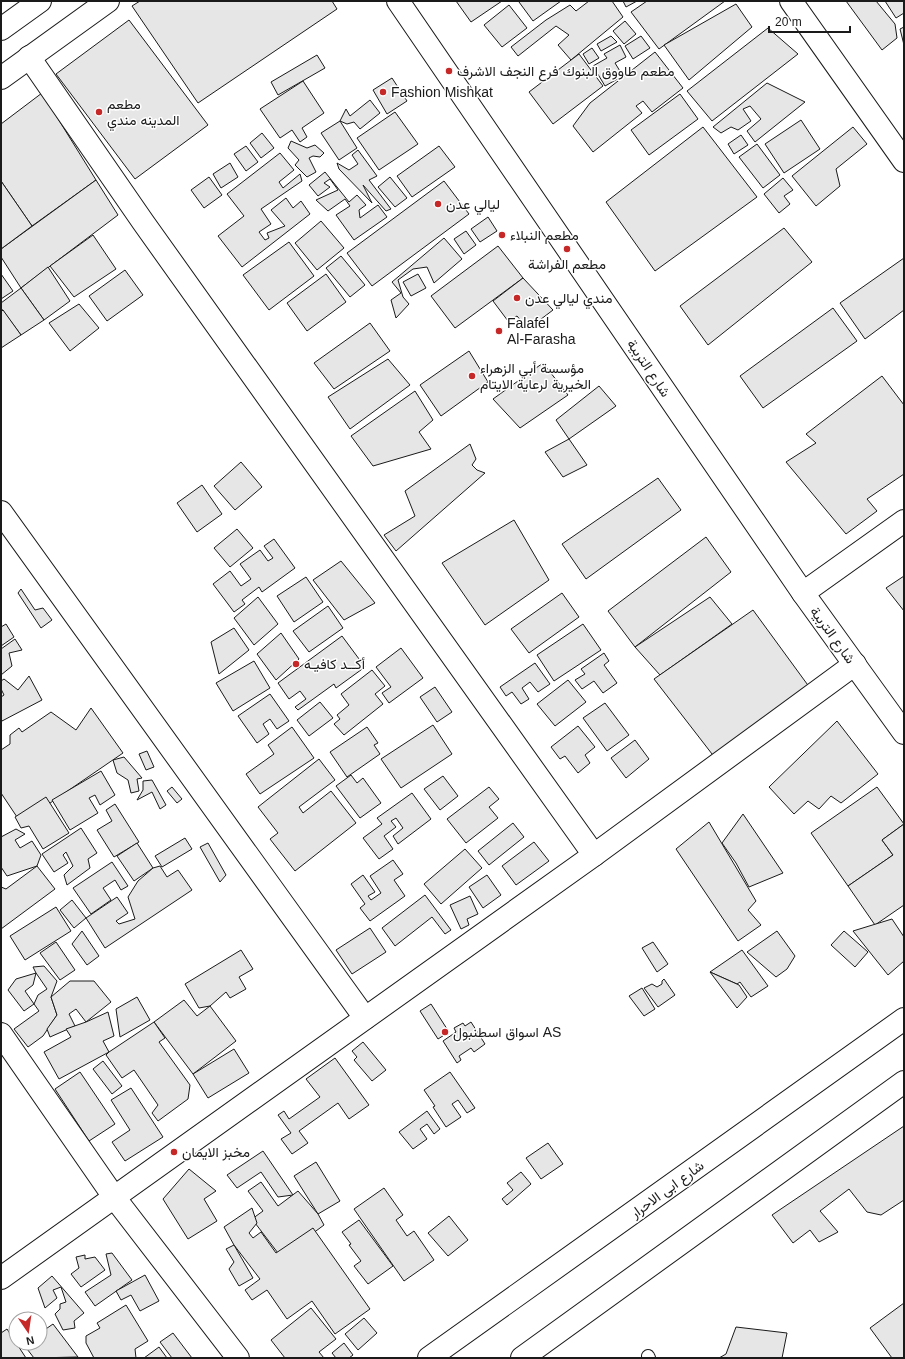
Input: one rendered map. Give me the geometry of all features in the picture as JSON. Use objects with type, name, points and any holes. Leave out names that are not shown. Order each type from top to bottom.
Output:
[{"type":"street","points":[[1,28],[40,1]]},
{"type":"street","points":[[1,78],[108,1]]},
{"type":"street","name":"شارع التربية","points":[[398,1],[804,593],[904,733]]},
{"type":"street","points":[[791,1],[904,162]]},
{"type":"street","points":[[29,57],[148,229],[594,854]]},
{"type":"street","points":[[1,512],[365,1018]]},
{"type":"street","points":[[804,593],[904,521]]},
{"type":"street","points":[[1,1278],[594,854],[855,664]]},
{"type":"street","name":"شارع ابی الاحرار","points":[[429,1358],[904,1019]]},
{"type":"street","points":[[1,1034],[114,1197],[238,1358]]},
{"type":"street","points":[[522,1358],[904,1082]]},
{"type":"building","points":[[140,1],[332,1],[337,9],[198,103],[132,6]]},
{"type":"building","points":[[456,1],[502,1],[471,22]]},
{"type":"building","points":[[561,1],[533,21],[519,2]]},
{"type":"building","points":[[589,1],[612,1],[623,17],[571,60],[558,45],[569,35],[556,26],[518,56],[511,47],[546,20],[570,5],[576,11]]},
{"type":"building","points":[[623,1],[637,1],[626,7]]},
{"type":"building","points":[[647,1],[725,1],[659,49],[631,12]]},
{"type":"building","points":[[846,1],[876,1],[895,24],[897,38],[882,50]]},
{"type":"building","points":[[885,1],[904,1],[904,13],[896,18]]},
{"type":"building","points":[[736,4],[752,27],[689,80],[664,45]]},
{"type":"building","points":[[509,5],[527,28],[502,47],[484,25]]},
{"type":"building","points":[[129,20],[208,125],[135,179],[56,74]]},
{"type":"building","points":[[625,21],[636,34],[624,44],[613,31]]},
{"type":"building","points":[[904,27],[904,45],[900,29]]},
{"type":"building","points":[[768,28],[798,54],[712,121],[687,91]]},
{"type":"building","points":[[611,36],[617,42],[601,51],[597,44]]},
{"type":"building","points":[[641,36],[650,48],[633,59],[625,46]]},
{"type":"building","points":[[620,45],[626,57],[615,63],[623,76],[605,86],[593,66],[607,58],[604,54]]},
{"type":"building","points":[[592,48],[599,58],[589,64],[583,54]]},
{"type":"building","points":[[655,52],[683,88],[652,112],[643,101],[636,106],[642,113],[593,152],[573,126],[590,103]]},
{"type":"building","points":[[579,54],[603,86],[553,124],[529,92]]},
{"type":"building","points":[[317,55],[325,68],[278,95],[271,82]]},
{"type":"building","points":[[392,78],[407,101],[387,114],[373,90]]},
{"type":"building","points":[[303,81],[324,113],[302,128],[307,137],[300,142],[292,130],[280,138],[260,109]]},
{"type":"building","points":[[767,83],[805,102],[755,142],[747,131],[761,119],[750,106],[743,109],[751,121],[738,130],[731,127],[721,133],[713,127]]},
{"type":"building","points":[[42,93],[96,180],[32,226],[1,181],[1,124]]},
{"type":"building","points":[[680,94],[698,119],[649,155],[631,130]]},
{"type":"building","points":[[370,100],[380,113],[360,129],[354,122],[347,124],[340,121],[346,109],[350,116]]},
{"type":"building","points":[[395,112],[418,144],[379,170],[357,138]]},
{"type":"building","points":[[801,120],[820,149],[784,173],[765,144]]},
{"type":"building","points":[[340,121],[357,148],[339,160],[321,133]]},
{"type":"building","points":[[703,127],[757,197],[655,271],[606,202]]},
{"type":"building","points":[[853,127],[867,144],[836,169],[840,186],[816,206],[792,176]]},
{"type":"building","points":[[262,133],[274,148],[261,158],[250,143]]},
{"type":"building","points":[[741,135],[748,145],[734,154],[728,144]]},
{"type":"building","points":[[291,141],[307,148],[315,145],[324,153],[320,157],[313,156],[309,158],[316,172],[307,177],[295,165],[299,160],[288,148]]},
{"type":"building","points":[[757,144],[780,175],[763,188],[739,157]]},
{"type":"building","points":[[246,146],[258,162],[246,171],[234,154]]},
{"type":"building","points":[[439,146],[455,167],[412,197],[397,176]]},
{"type":"building","points":[[358,150],[377,176],[369,180],[391,209],[386,211],[363,185],[372,203],[339,169],[337,163],[349,170],[358,164],[352,155]]},
{"type":"building","points":[[280,153],[294,170],[279,182],[283,188],[300,174],[302,181],[261,209],[271,224],[259,232],[265,240],[269,238],[267,233],[285,226],[271,210],[286,198],[293,208],[301,201],[310,214],[242,267],[218,236],[244,216],[227,194]]},
{"type":"building","points":[[230,163],[238,177],[221,188],[213,174]]},
{"type":"building","points":[[325,172],[349,202],[357,195],[366,205],[359,210],[360,218],[378,205],[387,217],[354,240],[336,215],[350,206],[345,199],[328,211],[316,200],[338,190],[330,179],[324,183],[330,187],[318,196],[309,185]]},
{"type":"building","points":[[209,177],[222,195],[204,208],[191,190]]},
{"type":"building","points":[[390,177],[407,198],[395,207],[378,187]]},
{"type":"building","points":[[783,178],[793,190],[784,196],[790,204],[779,213],[764,194]]},
{"type":"building","points":[[96,180],[118,215],[21,288],[1,257],[1,249]]},
{"type":"building","points":[[1,181],[32,226],[1,249]]},
{"type":"building","points":[[444,181],[469,214],[372,286],[347,253]]},
{"type":"building","points":[[488,217],[497,231],[480,242],[471,229]]},
{"type":"building","points":[[321,221],[344,248],[317,270],[295,243]]},
{"type":"building","points":[[784,228],[812,262],[708,345],[680,306]]},
{"type":"building","points":[[466,231],[476,245],[464,254],[454,239]]},
{"type":"building","points":[[93,235],[116,269],[74,297],[50,266]]},
{"type":"building","points":[[444,238],[462,259],[434,283],[427,267],[413,269],[398,280],[403,297],[409,304],[396,318],[391,300],[401,293],[392,282]]},
{"type":"building","points":[[289,242],[314,276],[269,310],[243,275]]},
{"type":"building","points":[[498,246],[523,278],[455,328],[431,296]]},
{"type":"building","points":[[341,256],[365,285],[350,297],[326,268]]},
{"type":"building","points":[[904,258],[904,310],[865,339],[840,303]]},
{"type":"building","points":[[48,267],[70,301],[44,320],[21,288]]},
{"type":"building","points":[[125,270],[143,295],[107,321],[89,296]]},
{"type":"building","points":[[1,274],[13,291],[1,299]]},
{"type":"building","points":[[326,274],[346,302],[307,331],[287,303]]},
{"type":"building","points":[[418,274],[426,288],[411,296],[403,282]]},
{"type":"building","points":[[523,278],[553,310],[528,329],[517,316],[508,321],[493,301]]},
{"type":"building","points":[[21,288],[44,320],[21,335],[1,308],[1,303]]},
{"type":"building","points":[[79,304],[99,328],[70,351],[49,323]]},
{"type":"building","points":[[833,308],[857,341],[763,408],[740,376]]},
{"type":"building","points":[[3,310],[21,335],[1,348],[1,312]]},
{"type":"building","points":[[370,323],[390,351],[334,389],[314,363]]},
{"type":"building","points":[[469,351],[488,382],[441,416],[420,385]]},
{"type":"building","points":[[388,359],[410,385],[350,429],[328,397]]},
{"type":"building","points":[[543,363],[568,395],[520,428],[493,399]]},
{"type":"building","points":[[882,376],[904,405],[904,474],[867,499],[877,511],[846,534],[786,462],[816,443],[806,434]]},
{"type":"building","points":[[599,386],[616,406],[569,439],[556,420]]},
{"type":"building","points":[[415,391],[433,420],[419,432],[431,449],[373,466],[351,436]]},
{"type":"building","points":[[569,439],[587,465],[563,477],[545,452]]},
{"type":"building","points":[[470,444],[476,459],[472,465],[477,470],[485,473],[396,551],[384,535],[415,516],[405,491]]},
{"type":"building","points":[[241,462],[262,487],[235,510],[214,486]]},
{"type":"building","points":[[658,478],[681,510],[586,579],[562,544]]},
{"type":"building","points":[[202,485],[222,514],[197,532],[177,503]]},
{"type":"building","points":[[514,520],[549,580],[485,625],[442,563]]},
{"type":"building","points":[[237,529],[253,548],[230,567],[214,548]]},
{"type":"building","points":[[706,537],[731,572],[635,647],[608,611]]},
{"type":"building","points":[[274,539],[295,568],[262,592],[259,587],[242,600],[245,604],[234,612],[213,584],[230,571],[241,586],[251,579],[240,564],[260,550],[268,561],[273,558],[264,546]]},
{"type":"building","points":[[341,561],[375,603],[344,620],[313,580]]},
{"type":"building","points":[[904,576],[904,611],[886,588]]},
{"type":"building","points":[[306,577],[323,602],[294,622],[277,596]]},
{"type":"building","points":[[21,589],[35,610],[43,608],[52,620],[41,628],[18,593]]},
{"type":"building","points":[[562,593],[579,617],[529,653],[511,629]]},
{"type":"building","points":[[258,597],[278,624],[254,645],[234,618]]},
{"type":"building","points":[[710,597],[732,624],[660,675],[635,647]]},
{"type":"building","points":[[328,606],[343,628],[309,652],[293,631]]},
{"type":"building","points":[[753,610],[810,688],[719,763],[654,679]]},
{"type":"building","points":[[6,624],[14,637],[1,646],[1,627]]},
{"type":"building","points":[[583,624],[601,650],[554,681],[537,655]]},
{"type":"building","points":[[234,628],[249,650],[219,674],[211,642]]},
{"type":"building","points":[[281,633],[299,659],[276,680],[257,654]]},
{"type":"building","points":[[342,636],[365,667],[336,688],[334,684],[298,710],[295,707],[306,699],[300,691],[289,699],[278,683]]},
{"type":"building","points":[[15,639],[22,650],[9,653],[12,666],[1,675],[1,649]]},
{"type":"building","points":[[401,648],[423,678],[389,703],[382,693],[391,687],[376,667]]},
{"type":"building","points":[[604,653],[609,661],[604,665],[617,683],[603,693],[594,681],[582,689],[575,680],[585,674],[581,669]]},
{"type":"building","points":[[254,661],[270,688],[233,711],[216,683]]},
{"type":"building","points":[[535,663],[550,684],[538,692],[530,682],[522,688],[529,699],[521,704],[512,692],[506,696],[500,687]]},
{"type":"building","points":[[372,670],[385,686],[375,694],[383,704],[344,735],[334,724],[340,719],[337,715],[349,705],[341,694]]},
{"type":"building","points":[[29,676],[42,700],[2,721],[1,697],[4,695],[1,689],[1,681],[4,679],[18,690]]},
{"type":"building","points":[[568,680],[586,702],[555,726],[537,704]]},
{"type":"building","points":[[435,687],[452,712],[437,722],[420,697]]},
{"type":"building","points":[[270,694],[289,721],[277,729],[270,719],[263,724],[269,734],[257,743],[238,716]]},
{"type":"building","points":[[320,702],[333,718],[309,736],[297,720]]},
{"type":"building","points":[[605,703],[629,735],[607,751],[583,718]]},
{"type":"building","points":[[91,708],[123,753],[21,823],[1,793],[1,750],[10,744],[10,735],[19,728],[22,732],[51,712],[76,730]]},
{"type":"building","points":[[837,721],[878,774],[841,803],[831,796],[819,809],[808,801],[794,814],[769,787]]},
{"type":"building","points":[[433,725],[452,754],[401,788],[381,759]]},
{"type":"building","points":[[578,726],[595,747],[585,755],[590,763],[578,773],[565,756],[560,759],[551,747]]},
{"type":"building","points":[[292,727],[314,758],[260,794],[246,774],[274,754],[268,745]]},
{"type":"building","points":[[367,727],[378,743],[374,745],[380,754],[347,777],[330,752]]},
{"type":"building","points":[[635,740],[649,759],[626,778],[611,758]]},
{"type":"building","points":[[147,751],[154,767],[146,770],[139,754]]},
{"type":"building","points":[[124,757],[142,778],[137,779],[139,791],[131,793],[128,780],[117,773],[113,760]]},
{"type":"building","points":[[319,759],[335,780],[299,807],[303,813],[331,791],[356,823],[295,871],[270,839],[278,833],[258,807]]},
{"type":"building","points":[[101,771],[115,795],[100,805],[95,795],[89,798],[98,813],[70,830],[52,800]]},
{"type":"building","points":[[351,775],[357,783],[363,778],[381,803],[360,818],[336,786]]},
{"type":"building","points":[[443,776],[458,796],[440,810],[424,789]]},
{"type":"building","points":[[152,780],[166,805],[160,809],[152,792],[137,800],[143,790],[143,781]]},
{"type":"building","points":[[172,787],[182,799],[177,803],[167,791]]},
{"type":"building","points":[[489,787],[499,799],[489,807],[498,818],[466,843],[447,819]]},
{"type":"building","points":[[877,787],[904,824],[882,840],[893,855],[848,886],[811,833]]},
{"type":"building","points":[[412,793],[431,819],[398,844],[393,836],[403,828],[396,818],[391,821],[396,827],[384,836],[393,849],[379,859],[363,838],[382,824],[377,818]]},
{"type":"building","points":[[46,797],[69,833],[43,849],[29,826],[21,828],[15,817]]},
{"type":"building","points":[[115,804],[139,842],[114,857],[97,830],[112,821],[106,810]]},
{"type":"building","points":[[743,814],[783,873],[749,887],[736,863],[722,843]]},
{"type":"building","points":[[709,822],[756,901],[748,910],[761,925],[738,941],[676,849]]},
{"type":"building","points":[[513,823],[524,837],[489,865],[478,851]]},
{"type":"building","points":[[904,824],[904,905],[875,925],[848,886],[893,855],[882,840]]},
{"type":"building","points":[[81,828],[97,853],[88,859],[90,868],[67,885],[64,875],[73,866],[66,852],[63,855],[68,863],[54,872],[42,854]]},
{"type":"building","points":[[16,829],[25,834],[15,840],[20,848],[32,841],[41,855],[37,866],[7,876],[1,867],[1,837]]},
{"type":"building","points":[[185,838],[192,849],[162,867],[155,856]]},
{"type":"building","points":[[534,842],[549,861],[516,885],[502,866]]},
{"type":"building","points":[[137,843],[153,868],[134,881],[117,856]]},
{"type":"building","points":[[208,843],[226,875],[220,882],[200,847]]},
{"type":"building","points":[[465,849],[482,868],[441,904],[424,884]]},
{"type":"building","points":[[393,860],[403,874],[394,880],[405,896],[370,921],[360,908],[365,904],[351,884],[363,875],[375,892],[368,896],[371,900],[381,893],[370,876]]},
{"type":"building","points":[[112,862],[128,886],[121,890],[115,880],[103,888],[111,900],[91,914],[73,888]]},
{"type":"building","points":[[37,866],[55,889],[1,929],[1,887],[6,889]]},
{"type":"building","points":[[160,866],[167,877],[178,870],[192,890],[105,948],[86,918],[117,897],[128,913],[116,921],[119,924],[135,919],[128,897],[138,881],[153,868]]},
{"type":"building","points":[[487,875],[501,895],[483,908],[469,887]]},
{"type":"building","points":[[425,895],[451,930],[445,934],[432,917],[395,946],[382,928]]},
{"type":"building","points":[[470,896],[478,914],[467,919],[469,925],[461,929],[450,905]]},
{"type":"building","points":[[72,900],[86,918],[74,928],[60,910]]},
{"type":"building","points":[[56,907],[71,931],[25,960],[10,936]]},
{"type":"building","points":[[892,919],[904,937],[904,961],[888,975],[853,931]]},
{"type":"building","points":[[370,928],[386,952],[352,974],[336,950]]},
{"type":"building","points":[[82,931],[99,956],[87,965],[72,944]]},
{"type":"building","points":[[777,931],[795,956],[787,969],[776,977],[747,952]]},
{"type":"building","points":[[844,931],[868,952],[855,967],[831,945]]},
{"type":"building","points":[[56,942],[75,970],[60,980],[40,953]]},
{"type":"building","points":[[653,942],[668,964],[657,972],[642,948]]},
{"type":"building","points":[[241,950],[253,969],[239,977],[246,989],[230,998],[226,992],[210,1006],[199,1008],[185,984]]},
{"type":"building","points":[[742,950],[768,986],[751,997],[740,982],[737,984],[710,972]]},
{"type":"building","points":[[44,966],[57,981],[51,997],[57,1015],[43,1036],[28,1047],[14,1029],[39,1011],[34,1004],[38,995],[47,989],[33,967]]},
{"type":"building","points":[[710,972],[739,985],[747,997],[737,1008]]},
{"type":"building","points":[[36,973],[33,985],[25,991],[34,1004],[24,1011],[8,990],[16,979]]},
{"type":"building","points":[[664,979],[675,995],[658,1007],[644,988],[652,984],[657,987],[662,984]]},
{"type":"building","points":[[70,981],[94,981],[111,1002],[86,1022],[76,1009],[69,1014],[75,1026],[50,1037],[47,1029],[57,1015],[51,997]]},
{"type":"building","points":[[642,988],[655,1009],[644,1016],[629,996]]},
{"type":"building","points":[[137,997],[150,1020],[120,1037],[116,1009]]},
{"type":"building","points":[[184,1000],[197,1016],[210,1006],[236,1041],[193,1074],[154,1022]]},
{"type":"building","points":[[431,1004],[449,1032],[438,1039],[420,1011]]},
{"type":"building","points":[[108,1012],[114,1036],[103,1041],[109,1052],[59,1079],[44,1052],[71,1037],[66,1029]]},
{"type":"building","points":[[154,1022],[165,1038],[159,1042],[190,1085],[188,1099],[158,1121],[152,1113],[158,1105],[134,1070],[122,1078],[106,1055]]},
{"type":"building","points":[[471,1022],[485,1044],[474,1052],[471,1048],[459,1056],[461,1060],[457,1063],[443,1041],[456,1032],[454,1028],[463,1023],[465,1026]]},
{"type":"building","points":[[363,1042],[386,1070],[372,1081],[354,1060],[357,1057],[352,1051]]},
{"type":"building","points":[[234,1049],[249,1073],[208,1098],[193,1074]]},
{"type":"building","points":[[335,1058],[369,1105],[349,1119],[338,1103],[299,1131],[308,1143],[292,1154],[281,1139],[291,1133],[278,1115],[284,1111],[289,1119],[320,1097],[306,1079]]},
{"type":"building","points":[[103,1061],[122,1086],[112,1094],[93,1069]]},
{"type":"building","points":[[80,1072],[115,1124],[89,1141],[55,1089]]},
{"type":"building","points":[[450,1072],[475,1108],[467,1113],[458,1100],[452,1104],[461,1117],[446,1127],[433,1107],[435,1106],[424,1090]]},
{"type":"building","points":[[131,1088],[163,1137],[125,1161],[112,1142],[130,1130],[111,1100]]},
{"type":"building","points":[[427,1111],[440,1129],[434,1134],[427,1124],[420,1129],[427,1139],[413,1149],[399,1132]]},
{"type":"building","points":[[904,1126],[904,1200],[881,1215],[867,1212],[849,1189],[820,1211],[838,1232],[819,1242],[810,1230],[793,1243],[772,1215]]},
{"type":"building","points":[[548,1143],[563,1164],[541,1179],[526,1158]]},
{"type":"building","points":[[263,1151],[293,1195],[278,1197],[261,1172],[237,1188],[227,1175]]},
{"type":"building","points":[[316,1162],[340,1201],[318,1214],[294,1176]]},
{"type":"building","points":[[189,1169],[216,1191],[204,1199],[217,1221],[188,1239],[163,1199]]},
{"type":"building","points":[[521,1172],[531,1184],[507,1205],[502,1199],[513,1190],[507,1183]]},
{"type":"building","points":[[261,1182],[278,1206],[298,1191],[318,1214],[324,1225],[281,1257],[252,1219],[263,1211],[248,1191]]},
{"type":"building","points":[[384,1188],[403,1215],[396,1220],[407,1236],[414,1231],[434,1260],[404,1281],[354,1209]]},
{"type":"building","points":[[252,1208],[257,1223],[249,1233],[253,1238],[261,1232],[276,1253],[313,1228],[370,1309],[335,1334],[312,1301],[287,1319],[267,1290],[252,1300],[245,1290],[260,1279],[234,1245],[224,1227]]},
{"type":"building","points":[[449,1216],[468,1240],[448,1256],[428,1233]]},
{"type":"building","points":[[359,1220],[393,1266],[368,1284],[354,1266],[361,1261],[349,1245],[351,1244],[342,1232]]},
{"type":"building","points":[[234,1245],[253,1278],[239,1286],[229,1269],[234,1262],[226,1249]]},
{"type":"building","points":[[112,1253],[132,1280],[95,1306],[85,1292],[111,1275],[106,1254]]},
{"type":"building","points":[[85,1255],[85,1259],[95,1257],[105,1270],[81,1287],[71,1274],[79,1268],[76,1257]]},
{"type":"building","points":[[145,1275],[159,1301],[140,1311],[131,1295],[121,1300],[116,1291]]},
{"type":"building","points":[[52,1276],[84,1313],[74,1321],[75,1328],[63,1330],[55,1314],[60,1309],[60,1304],[66,1302],[61,1287],[53,1290],[57,1298],[45,1308],[38,1288]]},
{"type":"building","points":[[904,1303],[904,1358],[892,1358],[870,1328]]},
{"type":"building","points":[[126,1305],[148,1341],[135,1349],[136,1358],[94,1358],[86,1343],[86,1336],[100,1328],[97,1323]]},
{"type":"building","points":[[311,1308],[336,1339],[319,1352],[324,1358],[285,1358],[271,1340]]},
{"type":"building","points":[[364,1318],[377,1333],[358,1350],[345,1334]]},
{"type":"building","points":[[53,1324],[78,1357],[34,1358],[29,1351],[48,1351],[48,1327]]},
{"type":"building","points":[[736,1327],[787,1333],[782,1358],[719,1358],[726,1354]]},
{"type":"building","points":[[7,1329],[8,1331],[8,1351],[21,1351],[26,1358],[1,1358],[1,1333]]},
{"type":"building","points":[[173,1333],[192,1358],[172,1358],[160,1342]]},
{"type":"building","points":[[344,1343],[353,1355],[349,1358],[336,1358],[332,1353]]},
{"type":"building","points":[[159,1347],[167,1358],[144,1358]]},
{"type":"place","name":"مطعم طاووق البنوك فرع النجف الاشرف","points":[[449,71]]},
{"type":"place","name":"Fashion Mishkat","points":[[383,92]]},
{"type":"place","name":"مطعم المدينه مندي","points":[[99,112]]},
{"type":"place","name":"ليالي عدن","points":[[438,204]]},
{"type":"place","name":"مطعم النبلاء","points":[[502,235]]},
{"type":"place","name":"مطعم الفراشة","points":[[567,249]]},
{"type":"place","name":"مندي ليالي عدن","points":[[517,298]]},
{"type":"place","name":"Falafel Al-Farasha","points":[[499,331]]},
{"type":"place","name":"مؤسسة أبي الزهراء الخيرية لرعاية الايتام","points":[[472,376]]},
{"type":"place","name":"أكــد كافيـه","points":[[296,664]]},
{"type":"place","name":"اسواق اسطنبول AS","points":[[445,1032]]},
{"type":"place","name":"مخبز الايمان","points":[[174,1152]]}]
